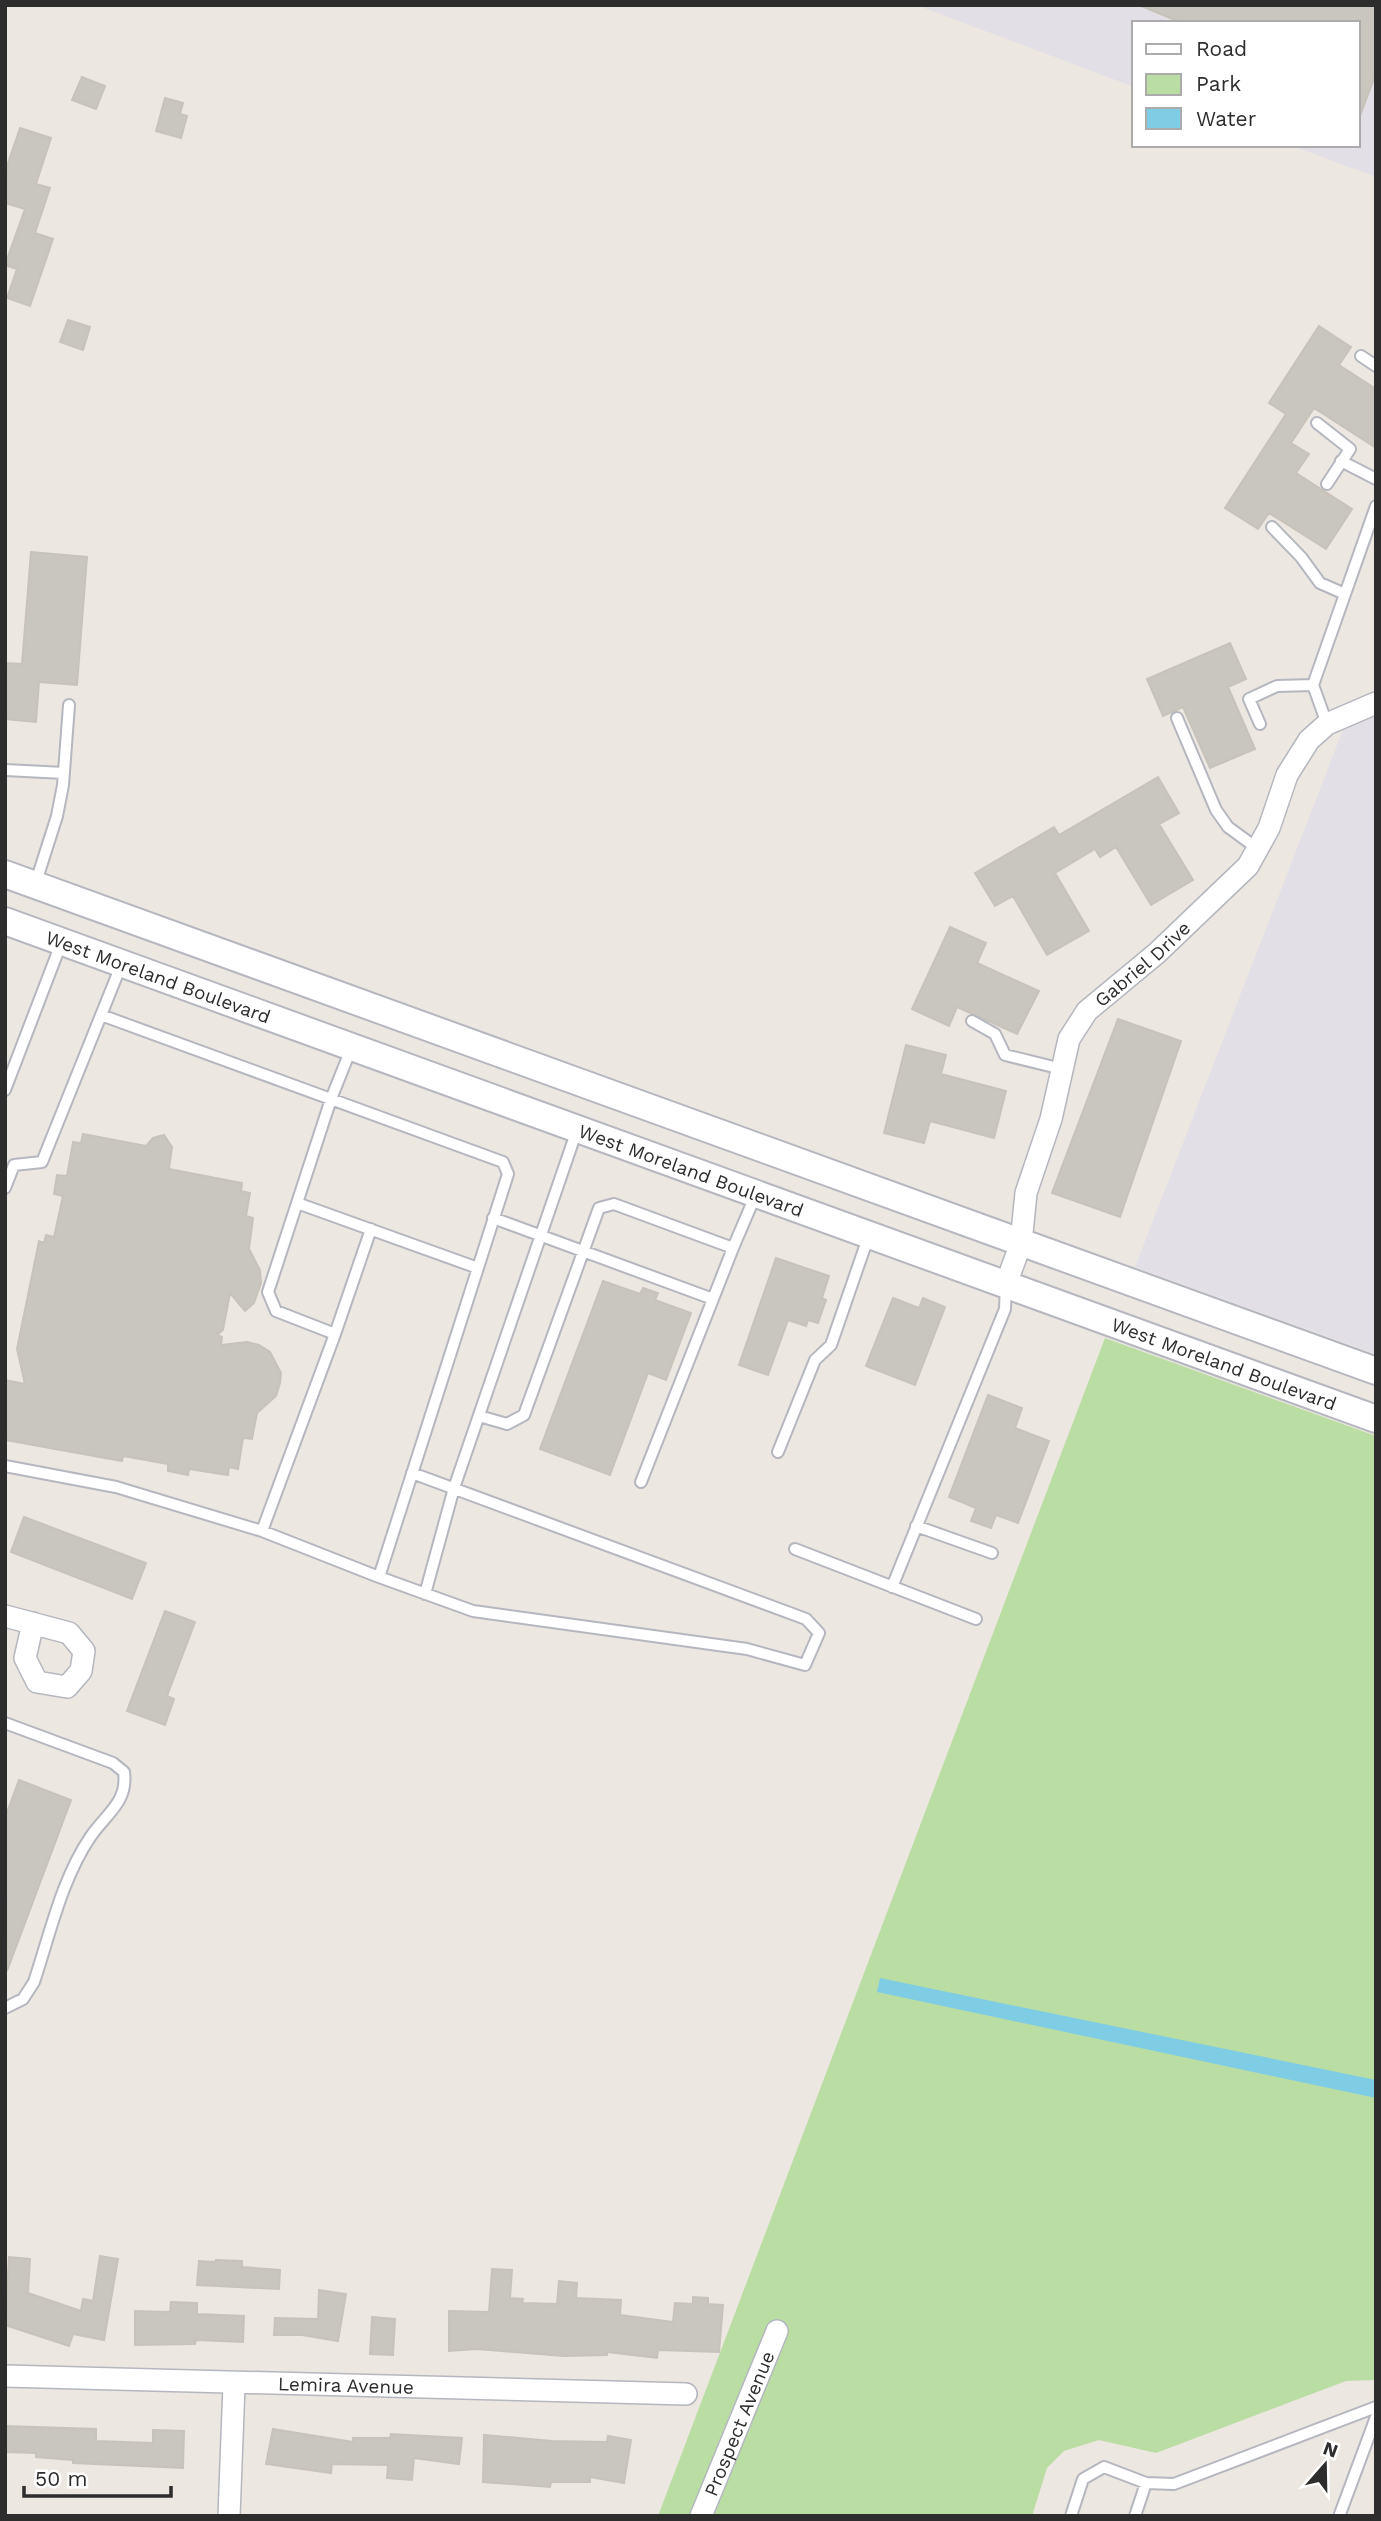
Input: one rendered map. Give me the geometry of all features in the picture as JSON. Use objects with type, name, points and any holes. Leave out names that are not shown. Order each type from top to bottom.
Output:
[{"type":"street","name":"Gabriel Drive","points":[[1006,1284],[1021,1242],[1026,1193],[1051,1119],[1069,1039],[1087,1011],[1224,891],[1248,866],[1258,849],[1287,775],[1309,740],[1327,724],[1376,703]]},
{"type":"street","points":[[5,874],[1376,1371]]},
{"type":"street","points":[[13,924],[35,885]]},
{"type":"street","points":[[122,963],[137,922]]},
{"type":"street","name":"West Moreland Boulevard","points":[[13,924],[1376,1419]]},
{"type":"street","points":[[352,1046],[368,1005]]},
{"type":"street","points":[[578,1127],[592,1085]]},
{"type":"street","points":[[764,1196],[786,1157]]},
{"type":"street","points":[[5,1616],[33,1623]]},
{"type":"street","name":"Prospect Avenue","points":[[701,2516],[777,2331]]},
{"type":"street","name":"Lemira Avenue","points":[[5,2376],[234,2385],[686,2394]]},
{"type":"street","points":[[229,2516],[234,2385]]},
{"type":"lane","points":[[1361,356],[1376,366]]},
{"type":"lane","points":[[1317,423],[1350,449],[1327,484]]},
{"type":"lane","points":[[1342,461],[1376,479]]},
{"type":"lane","points":[[1327,724],[1313,685],[1376,506]]},
{"type":"lane","points":[[1272,527],[1301,557],[1320,583],[1345,594]]},
{"type":"lane","points":[[1261,724],[1248,699],[1277,686],[1313,685]]},
{"type":"lane","points":[[35,885],[57,816],[64,773],[69,705]]},
{"type":"lane","points":[[1177,718],[1216,810],[1228,827],[1258,849]]},
{"type":"lane","points":[[5,770],[64,773]]},
{"type":"lane","points":[[5,1090],[62,942]]},
{"type":"lane","points":[[5,1188],[14,1165],[42,1162],[122,963]]},
{"type":"lane","points":[[101,1015],[503,1162],[508,1174],[379,1577]]},
{"type":"lane","points":[[972,1021],[995,1034],[1005,1055],[1062,1069]]},
{"type":"lane","points":[[335,1334],[276,1311],[268,1292],[331,1099],[352,1046]]},
{"type":"lane","points":[[425,1594],[454,1488],[578,1127]]},
{"type":"lane","points":[[641,1482],[733,1248],[764,1196]]},
{"type":"lane","points":[[297,1203],[478,1268]]},
{"type":"lane","points":[[479,1416],[508,1424],[524,1415],[599,1208],[614,1204],[733,1248]]},
{"type":"lane","points":[[493,1218],[713,1299]]},
{"type":"lane","points":[[262,1531],[371,1230]]},
{"type":"lane","points":[[778,1452],[809,1371],[815,1360],[831,1345],[869,1235]]},
{"type":"lane","points":[[892,1587],[1005,1309],[1006,1284]]},
{"type":"lane","points":[[5,1466],[116,1487],[262,1531],[473,1611],[747,1649],[804,1665],[819,1633],[806,1619],[412,1473]]},
{"type":"lane","points":[[916,1526],[992,1553]]},
{"type":"lane","points":[[794,1549],[976,1619]]},
{"type":"lane","points":[[5,1723],[113,1763],[124,1772],[126,1783],[116,1808],[92,1835],[76,1862],[34,1982],[23,1999],[5,2008]]},
{"type":"lane","points":[[1071,2516],[1083,2479],[1104,2467],[1146,2483],[1174,2484],[1376,2407]]},
{"type":"lane","points":[[1340,2514],[1376,2417]]},
{"type":"lane","points":[[1135,2516],[1146,2483]]},
{"type":"shaded area","points":[[916,5],[1376,5],[1376,177],[1295,147],[1360,147],[1360,21],[1132,21],[1132,86]]},
{"type":"shaded area","points":[[1376,713],[1376,1354],[1135,1267],[1344,727]]},
{"type":"green space","points":[[1105,1338],[1376,1436],[1376,2380],[1346,2381],[1156,2453],[1099,2440],[1064,2451],[1047,2468],[1032,2516],[658,2516]]},
{"type":"water","points":[[880,1978],[1376,2080],[1376,2098],[877,1992]]},
{"type":"building","points":[[1139,5],[1376,5],[1376,73],[1360,116],[1360,21],[1177,21]]},
{"type":"building","points":[[82,77],[105,86],[96,109],[72,100]]},
{"type":"building","points":[[165,98],[183,103],[180,114],[187,116],[181,138],[156,131]]},
{"type":"building","points":[[20,128],[51,138],[36,184],[50,188],[35,233],[53,239],[30,306],[7,298],[17,269],[5,265],[25,209],[5,203],[5,172]]},
{"type":"building","points":[[68,320],[90,327],[83,350],[60,342]]},
{"type":"building","points":[[1319,326],[1351,347],[1339,365],[1376,389],[1376,448],[1314,408],[1291,443],[1309,454],[1296,473],[1352,509],[1326,549],[1269,513],[1258,529],[1225,508],[1286,414],[1269,403]]},
{"type":"building","points":[[31,552],[87,557],[77,685],[39,682],[36,722],[5,719],[5,663],[22,664]]},
{"type":"building","points":[[1230,643],[1246,679],[1228,687],[1255,749],[1210,768],[1183,707],[1163,716],[1147,679]]},
{"type":"building","points":[[1158,777],[1179,813],[1159,824],[1193,880],[1151,905],[1116,847],[1100,857],[1095,849],[1055,873],[1089,931],[1047,955],[1013,896],[995,906],[975,873],[1054,827],[1059,835]]},
{"type":"building","points":[[950,927],[986,943],[977,963],[1039,991],[1017,1034],[957,1007],[949,1026],[912,1009]]},
{"type":"building","points":[[1118,1019],[1181,1041],[1120,1217],[1052,1193]]},
{"type":"building","points":[[906,1045],[946,1055],[941,1074],[1006,1091],[994,1138],[930,1121],[924,1143],[884,1133]]},
{"type":"building","points":[[83,1134],[146,1146],[153,1138],[164,1135],[172,1147],[169,1169],[242,1183],[241,1191],[250,1193],[246,1216],[253,1218],[249,1249],[260,1270],[261,1283],[254,1303],[245,1311],[230,1293],[223,1330],[217,1335],[222,1337],[221,1345],[247,1342],[259,1345],[270,1352],[281,1373],[276,1396],[257,1413],[252,1439],[243,1438],[238,1469],[229,1467],[228,1475],[189,1469],[188,1475],[168,1471],[168,1464],[123,1456],[122,1461],[5,1440],[5,1380],[25,1384],[17,1349],[39,1241],[44,1243],[46,1235],[54,1237],[63,1196],[54,1194],[57,1175],[67,1176],[73,1142],[81,1143]]},
{"type":"building","points":[[776,1258],[829,1276],[822,1298],[826,1300],[818,1323],[808,1320],[806,1326],[788,1320],[768,1375],[739,1365]]},
{"type":"building","points":[[603,1281],[640,1294],[643,1288],[658,1293],[655,1300],[691,1313],[666,1380],[648,1373],[610,1475],[540,1449]]},
{"type":"building","points":[[893,1298],[919,1308],[923,1298],[945,1307],[915,1385],[866,1366]]},
{"type":"building","points":[[988,1395],[1022,1408],[1015,1428],[1049,1441],[1018,1523],[996,1515],[991,1528],[971,1521],[976,1508],[949,1497]]},
{"type":"building","points":[[24,1517],[146,1563],[132,1599],[11,1552]]},
{"type":"building","points":[[165,1611],[195,1622],[167,1696],[174,1699],[165,1725],[127,1711]]},
{"type":"building","points":[[19,1780],[71,1800],[7,1971],[5,1818]]},
{"type":"building","points":[[100,2256],[118,2259],[104,2340],[73,2334],[69,2346],[5,2325],[9,2257],[30,2259],[28,2293],[81,2311],[83,2299],[93,2301]]},
{"type":"building","points":[[199,2261],[242,2261],[242,2267],[280,2270],[279,2289],[197,2285]]},
{"type":"building","points":[[492,2269],[512,2270],[510,2298],[523,2299],[522,2303],[557,2304],[559,2281],[577,2283],[576,2298],[621,2300],[620,2315],[673,2322],[675,2303],[693,2304],[693,2297],[708,2298],[708,2304],[723,2305],[719,2352],[658,2350],[657,2358],[607,2352],[607,2355],[564,2356],[477,2349],[449,2351],[449,2311],[489,2312]]},
{"type":"building","points":[[319,2290],[346,2294],[338,2341],[302,2335],[274,2335],[275,2318],[318,2319]]},
{"type":"building","points":[[171,2302],[197,2303],[197,2314],[244,2316],[243,2342],[196,2340],[195,2344],[135,2345],[135,2311],[170,2312]]},
{"type":"building","points":[[372,2317],[395,2319],[393,2355],[370,2354]]},
{"type":"building","points":[[5,2426],[96,2429],[96,2441],[153,2443],[153,2430],[184,2431],[183,2468],[73,2463],[73,2460],[36,2457],[36,2453],[5,2452]]},
{"type":"building","points":[[273,2429],[353,2442],[353,2438],[390,2438],[391,2434],[462,2438],[459,2464],[414,2458],[412,2480],[387,2478],[388,2465],[332,2464],[331,2473],[266,2464]]},
{"type":"building","points":[[484,2435],[552,2441],[607,2442],[608,2436],[631,2440],[624,2483],[590,2477],[590,2482],[551,2482],[550,2487],[483,2482]]}]
